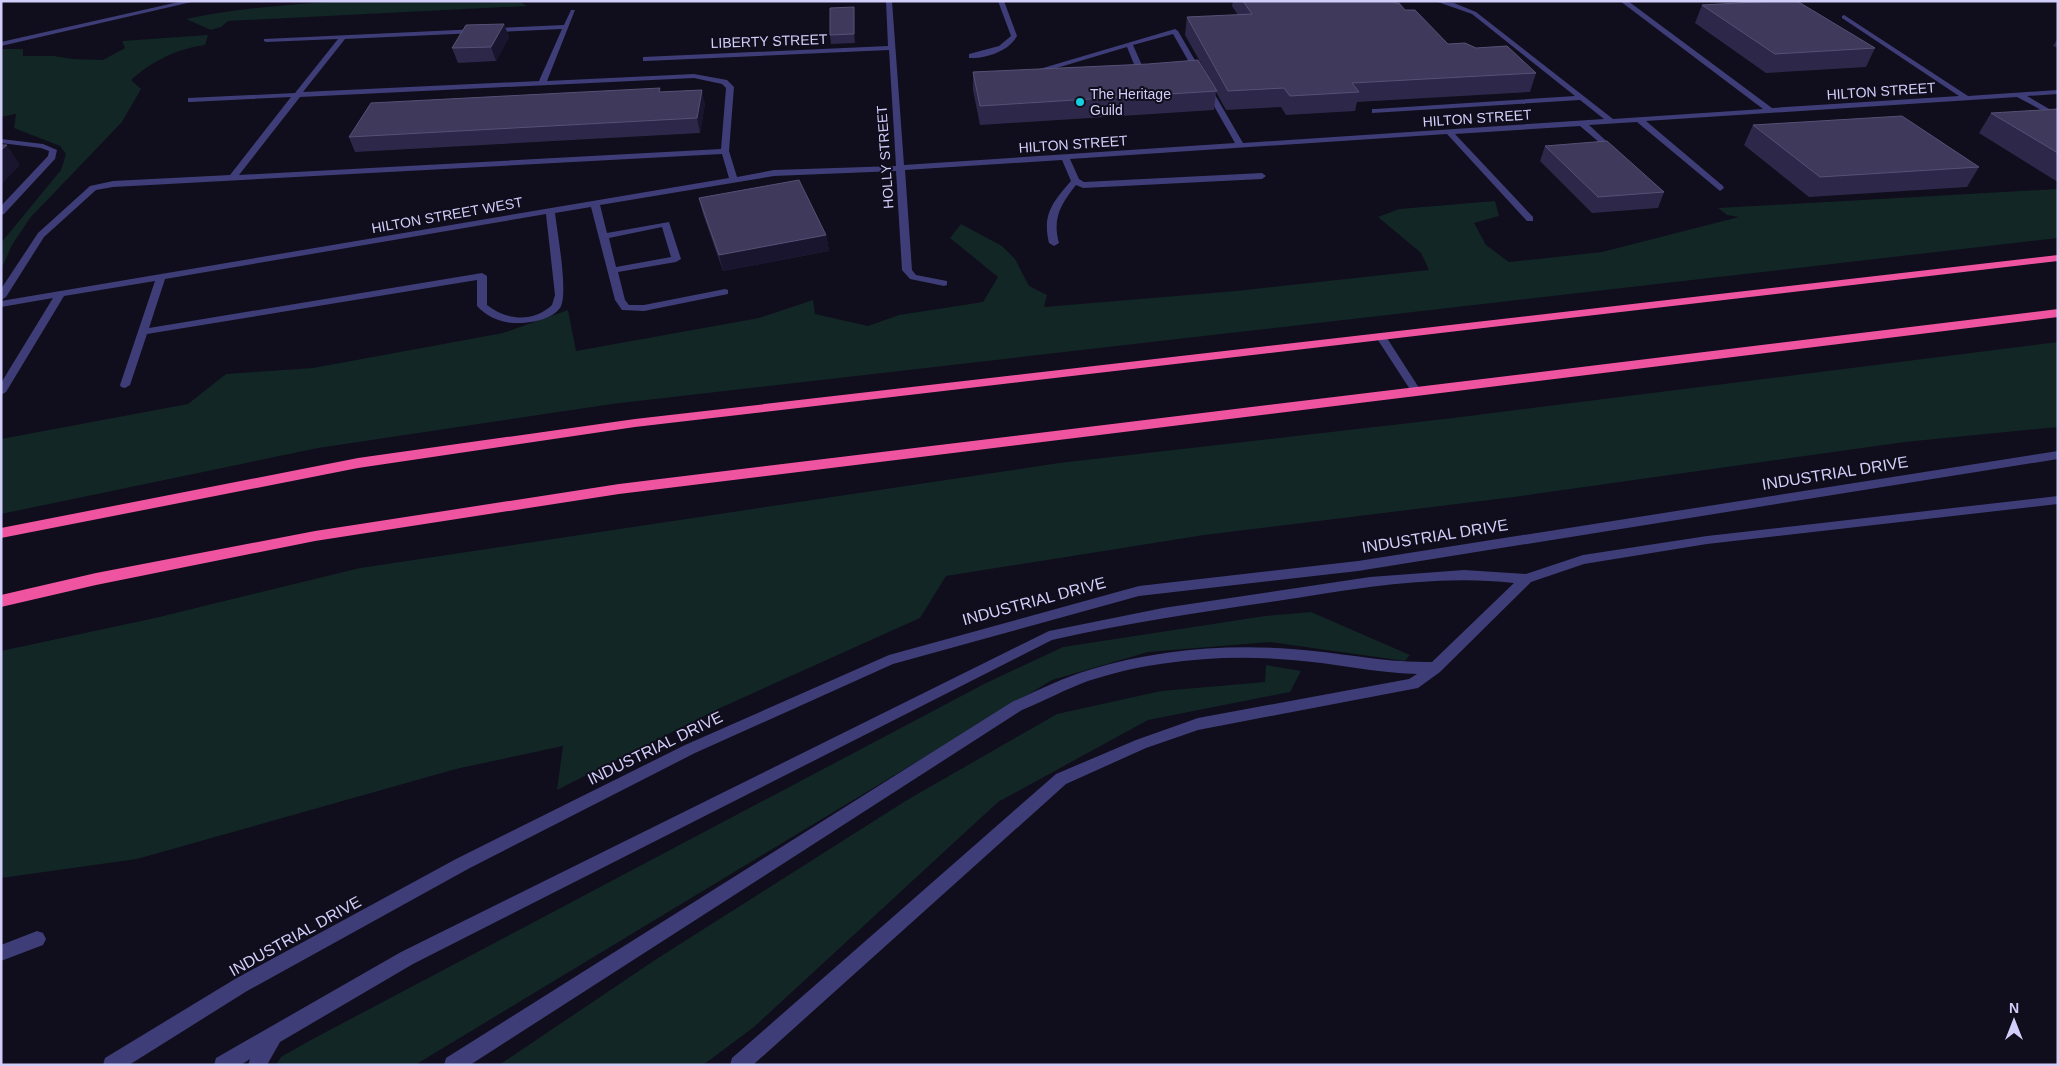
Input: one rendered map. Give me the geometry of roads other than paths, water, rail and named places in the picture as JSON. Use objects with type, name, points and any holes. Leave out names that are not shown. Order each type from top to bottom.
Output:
[{"type":"highway","points":[[1,533],[250,482],[439,450],[635,423],[2058,258]]},
{"type":"highway","points":[[1,601],[96,579],[315,536],[521,503],[2058,313]]},
{"type":"street","points":[[1,44],[193,1]]},
{"type":"street","name":"HOLLY STREET","points":[[889,1],[898,168],[907,270],[913,277],[944,283]]},
{"type":"street","points":[[972,56],[998,49],[1012,41],[1014,36],[1001,1]]},
{"type":"street","points":[[1438,1],[1452,4],[1474,13],[1611,121]]},
{"type":"street","points":[[1622,1],[1771,111]]},
{"type":"street","points":[[542,83],[574,11]]},
{"type":"street","points":[[1844,17],[1967,98]]},
{"type":"street","points":[[266,40],[566,27]]},
{"type":"street","points":[[1026,74],[1178,30],[1241,146]]},
{"type":"street","points":[[233,177],[343,37]]},
{"type":"street","points":[[1129,44],[1144,79]]},
{"type":"street","name":"LIBERTY STREET","points":[[646,58],[892,48]]},
{"type":"street","points":[[191,100],[694,76],[724,82],[730,87],[725,151],[734,180]]},
{"type":"street","name":"HILTON STREET","points":[[898,168],[2058,92]]},
{"type":"street","points":[[2018,95],[2058,117]]},
{"type":"street","points":[[1375,111],[1582,98]]},
{"type":"street","points":[[1640,120],[1720,188]]},
{"type":"street","points":[[1582,123],[1617,156]]},
{"type":"street","points":[[1449,132],[1530,219]]},
{"type":"street","points":[[1,141],[43,146],[53,150],[52,157],[1,212]]},
{"type":"street","points":[[1,297],[40,235],[93,188],[113,184],[725,151]]},
{"type":"street","points":[[1065,157],[1075,181],[1083,185],[1262,176]]},
{"type":"street","name":"HILTON STREET WEST","points":[[1,304],[774,173],[898,168]]},
{"type":"street","points":[[1054,243],[1050,222],[1054,207],[1075,181]]},
{"type":"street","points":[[595,204],[620,300],[626,308],[644,308],[725,292]]},
{"type":"street","points":[[143,332],[482,276],[482,306],[495,315],[506,319],[536,317],[549,313],[557,306],[560,295],[550,211]]},
{"type":"street","points":[[604,236],[666,224],[676,259],[613,270]]},
{"type":"street","points":[[125,385],[161,277]]},
{"type":"street","points":[[1,392],[60,294]]},
{"type":"street","points":[[1381,337],[1416,391]]},
{"type":"street","name":"INDUSTRIAL DRIVE","points":[[112,1065],[241,985],[462,864],[690,749],[889,660],[1139,591],[1358,566],[2058,455]]},
{"type":"street","points":[[739,1065],[1061,779],[1141,744],[1198,724],[1413,684],[1435,668],[1526,580],[1582,560],[1707,540],[2058,500]]},
{"type":"street","points":[[224,1065],[407,958],[1049,636],[1110,621],[1406,577],[1504,576],[1526,580]]},
{"type":"street","points":[[453,1065],[1017,706],[1089,676],[1170,658],[1217,654],[1275,653],[1408,670],[1435,668]]},
{"type":"street","points":[[1,953],[37,939]]},
{"type":"street","points":[[257,1065],[274,1035]]},
{"type":"place","name":"The Heritage Guild","points":[[1080,102]]}]
